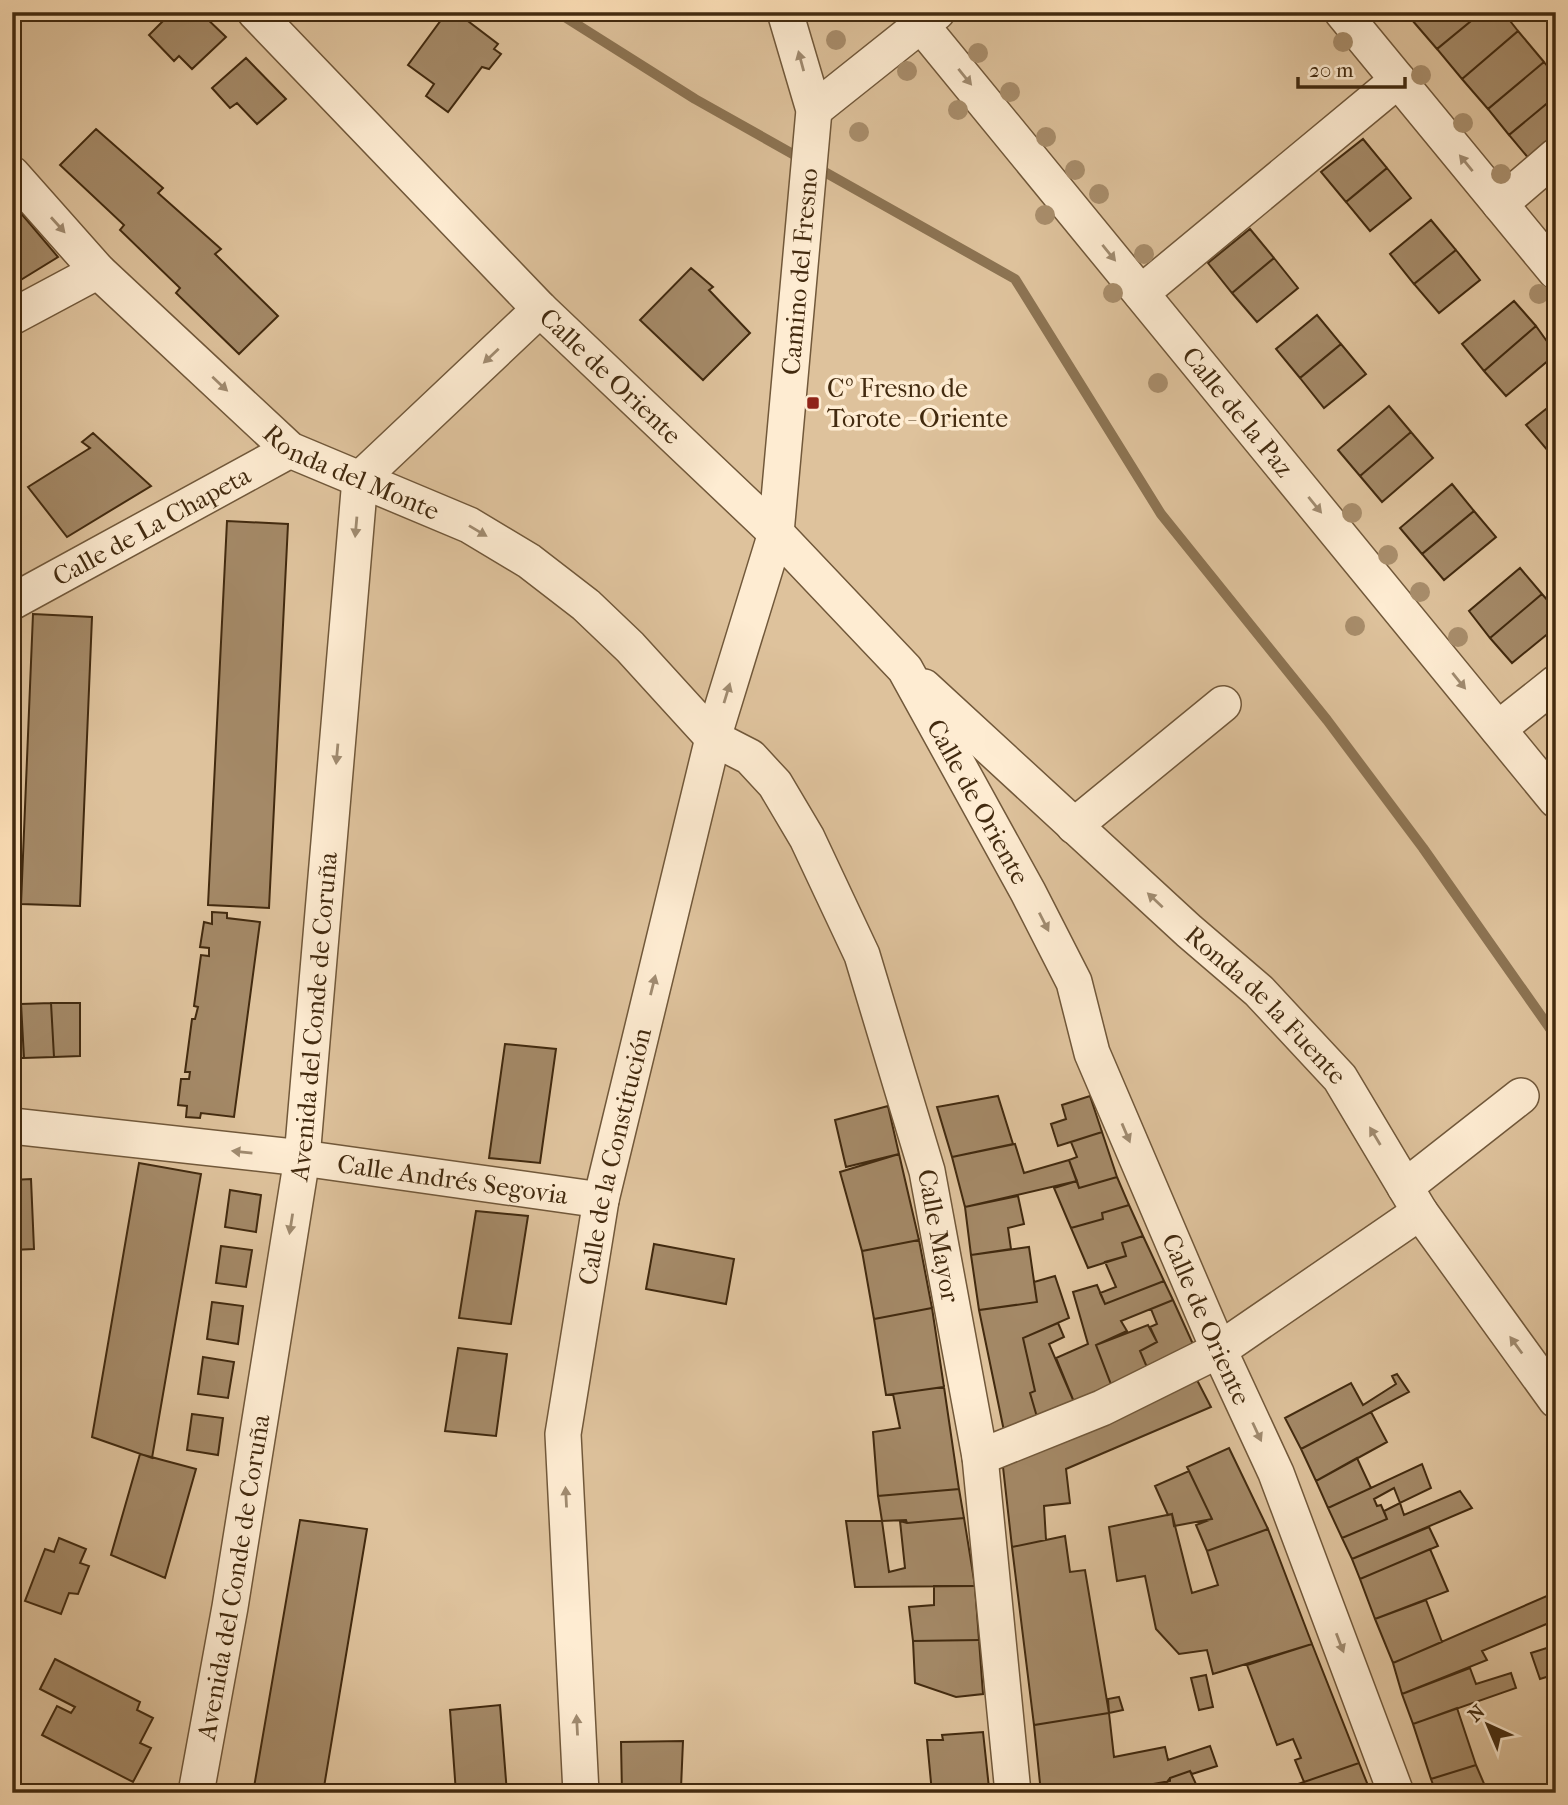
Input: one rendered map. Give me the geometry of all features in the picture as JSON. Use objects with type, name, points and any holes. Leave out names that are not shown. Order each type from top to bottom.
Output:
[{"type":"street","name":"Calle de Oriente","points":[[254,12],[540,309],[775,533],[905,669],[1028,892],[1074,982],[1092,1053],[1219,1350],[1276,1474],[1396,1793]]},
{"type":"street","name":"Camino del Fresno","points":[[775,533],[813,122],[795,38],[785,12]]},
{"type":"street","points":[[1342,12],[1556,272]]},
{"type":"street","points":[[813,122],[929,18]]},
{"type":"street","name":"Calle de la Paz","points":[[929,18],[1141,293],[1556,800]]},
{"type":"street","points":[[1141,293],[1398,80]]},
{"type":"street","points":[[1500,204],[1556,156]]},
{"type":"street","name":"Ronda del Monte","points":[[12,174],[98,271],[290,450],[469,525],[529,561],[586,605],[630,647],[713,738]]},
{"type":"street","points":[[12,317],[98,271]]},
{"type":"street","points":[[360,479],[540,309]]},
{"type":"street","name":"Calle de La Chapeta","points":[[12,602],[290,450]]},
{"type":"street","name":"Avenida del Conde de Coruña","points":[[196,1793],[230,1607],[302,1158],[360,479]]},
{"type":"street","name":"Calle de la Constitución","points":[[581,1793],[563,1434],[601,1199],[713,738],[775,533]]},
{"type":"street","name":"Ronda de la Fuente","points":[[905,669],[1074,826],[1259,991],[1340,1078],[1413,1199],[1556,1400]]},
{"type":"street","points":[[1498,730],[1556,683]]},
{"type":"street","points":[[1074,826],[1223,704]]},
{"type":"street","name":"Calle Mayor","points":[[713,738],[750,757],[775,783],[807,838],[862,955],[927,1171],[980,1457],[1013,1793]]},
{"type":"street","points":[[962,776],[994,751]]},
{"type":"street","points":[[980,1457],[1102,1408],[1219,1350],[1413,1199],[1521,1097]]},
{"type":"street","name":"Calle Andrés Segovia","points":[[12,1126],[302,1158],[601,1199]]},
{"type":"shaded area","points":[[12,12],[1556,12],[1556,1793],[12,1793]]},
{"type":"building","points":[[172,12],[200,12],[226,37],[192,69],[179,56],[174,61],[149,35]]},
{"type":"building","points":[[447,12],[456,12],[498,44],[494,49],[501,54],[489,69],[482,67],[448,112],[426,96],[434,84],[408,65]]},
{"type":"building","points":[[1421,12],[1482,12],[1437,49],[1412,20]]},
{"type":"building","points":[[1482,12],[1503,12],[1518,31],[1462,79],[1437,49]]},
{"type":"building","points":[[1518,31],[1544,62],[1488,109],[1462,79]]},
{"type":"building","points":[[246,58],[286,99],[257,124],[237,103],[230,108],[212,88]]},
{"type":"building","points":[[1544,62],[1556,77],[1556,96],[1509,135],[1488,109]]},
{"type":"building","points":[[1556,96],[1556,139],[1530,160],[1509,135]]},
{"type":"building","points":[[96,129],[163,188],[158,193],[221,249],[215,254],[278,316],[239,354],[176,293],[180,288],[120,230],[124,225],[60,165]]},
{"type":"building","points":[[1363,139],[1387,168],[1346,202],[1321,172]]},
{"type":"building","points":[[1387,168],[1411,198],[1370,231],[1346,202]]},
{"type":"building","points":[[14,205],[58,257],[19,281],[12,274]]},
{"type":"building","points":[[1431,220],[1456,250],[1414,284],[1390,254]]},
{"type":"building","points":[[1250,229],[1274,258],[1232,293],[1208,263]]},
{"type":"building","points":[[1456,250],[1480,280],[1439,313],[1414,284]]},
{"type":"building","points":[[1274,258],[1298,288],[1257,322],[1232,293]]},
{"type":"building","points":[[691,268],[713,287],[709,290],[750,333],[703,380],[640,320]]},
{"type":"building","points":[[1514,301],[1536,326],[1484,371],[1462,344]]},
{"type":"building","points":[[1317,315],[1341,344],[1300,378],[1276,349]]},
{"type":"building","points":[[1536,326],[1556,354],[1506,396],[1484,371]]},
{"type":"building","points":[[1341,344],[1366,374],[1324,408],[1300,378]]},
{"type":"building","points":[[1556,401],[1556,445],[1548,451],[1526,425]]},
{"type":"building","points":[[1389,406],[1411,432],[1360,476],[1338,450]]},
{"type":"building","points":[[1411,432],[1433,458],[1382,502],[1360,476]]},
{"type":"building","points":[[93,433],[151,486],[67,537],[28,487],[90,448],[82,442]]},
{"type":"building","points":[[1452,484],[1474,511],[1422,554],[1400,528]]},
{"type":"building","points":[[1474,511],[1496,537],[1444,580],[1422,554]]},
{"type":"building","points":[[227,521],[288,524],[269,908],[208,905]]},
{"type":"building","points":[[1520,568],[1542,594],[1490,638],[1469,611]]},
{"type":"building","points":[[1542,594],[1556,610],[1556,627],[1512,663],[1490,638]]},
{"type":"building","points":[[33,614],[92,617],[80,906],[21,904]]},
{"type":"building","points":[[212,912],[227,913],[227,918],[260,922],[234,1117],[201,1113],[200,1118],[186,1117],[187,1106],[178,1105],[181,1079],[189,1079],[190,1072],[185,1072],[192,1019],[195,1019],[198,1007],[194,1006],[201,955],[209,956],[209,948],[200,947],[204,922],[212,924]]},
{"type":"building","points":[[51,1003],[80,1003],[80,1056],[54,1057]]},
{"type":"building","points":[[51,1003],[54,1057],[24,1058],[21,1004]]},
{"type":"building","points":[[12,1004],[21,1004],[24,1058],[12,1058]]},
{"type":"building","points":[[505,1044],[556,1049],[540,1163],[489,1158]]},
{"type":"building","points":[[998,1096],[1013,1144],[952,1157],[937,1107]]},
{"type":"building","points":[[1090,1096],[1102,1132],[1058,1146],[1051,1124],[1066,1119],[1062,1105]]},
{"type":"building","points":[[888,1106],[899,1154],[846,1167],[835,1120]]},
{"type":"building","points":[[1102,1132],[1117,1177],[1079,1188],[1069,1160],[1077,1157],[1071,1142]]},
{"type":"building","points":[[1015,1144],[1024,1173],[1069,1160],[1077,1181],[965,1207],[952,1157]]},
{"type":"building","points":[[899,1154],[919,1240],[862,1251],[840,1172]]},
{"type":"building","points":[[139,1163],[201,1174],[152,1458],[92,1437]]},
{"type":"building","points":[[1117,1177],[1129,1205],[1102,1213],[1103,1219],[1071,1228],[1054,1188],[1077,1181],[1079,1188]]},
{"type":"building","points":[[31,1179],[34,1249],[12,1250],[12,1180]]},
{"type":"building","points":[[230,1190],[261,1195],[256,1232],[225,1227]]},
{"type":"building","points":[[1018,1196],[1024,1224],[1008,1228],[1011,1249],[971,1255],[965,1207]]},
{"type":"building","points":[[1129,1205],[1143,1236],[1122,1243],[1126,1256],[1088,1268],[1071,1228],[1103,1219],[1102,1213]]},
{"type":"building","points":[[476,1211],[528,1216],[511,1324],[459,1318]]},
{"type":"building","points":[[1143,1236],[1164,1281],[1105,1304],[1100,1293],[1116,1287],[1105,1262],[1126,1256],[1122,1243]]},
{"type":"building","points":[[919,1240],[932,1308],[874,1319],[862,1251]]},
{"type":"building","points":[[654,1244],[734,1259],[726,1304],[646,1289]]},
{"type":"building","points":[[221,1246],[252,1250],[246,1287],[216,1283]]},
{"type":"building","points":[[1029,1247],[1037,1302],[979,1310],[971,1255]]},
{"type":"building","points":[[1055,1276],[1069,1318],[1023,1338],[1035,1391],[1030,1393],[1037,1417],[1004,1431],[979,1310],[1037,1302],[1034,1282]]},
{"type":"building","points":[[1164,1281],[1173,1300],[1121,1321],[1127,1331],[1096,1345],[1112,1387],[1074,1402],[1056,1358],[1088,1344],[1073,1292],[1097,1285],[1105,1304]]},
{"type":"building","points":[[1173,1300],[1197,1353],[1149,1372],[1140,1351],[1157,1342],[1150,1327],[1157,1324],[1151,1309]]},
{"type":"building","points":[[212,1302],[243,1306],[238,1344],[207,1339]]},
{"type":"building","points":[[932,1308],[944,1387],[886,1395],[874,1319]]},
{"type":"building","points":[[1058,1323],[1064,1337],[1049,1344],[1074,1402],[1037,1417],[1030,1393],[1035,1391],[1023,1338]]},
{"type":"building","points":[[1148,1325],[1157,1342],[1140,1351],[1149,1372],[1112,1387],[1096,1345]]},
{"type":"building","points":[[458,1348],[507,1354],[496,1436],[445,1431]]},
{"type":"building","points":[[203,1357],[234,1362],[228,1398],[198,1394]]},
{"type":"building","points":[[1397,1374],[1409,1392],[1301,1449],[1285,1418],[1351,1383],[1363,1405],[1396,1384],[1392,1376]]},
{"type":"building","points":[[1197,1380],[1211,1407],[1066,1469],[1070,1503],[1044,1506],[1046,1540],[1012,1547],[1002,1458]]},
{"type":"building","points":[[944,1387],[959,1489],[878,1496],[873,1432],[900,1428],[893,1394]]},
{"type":"building","points":[[1371,1412],[1387,1442],[1316,1481],[1301,1449]]},
{"type":"building","points":[[192,1414],[223,1418],[218,1455],[187,1450]]},
{"type":"building","points":[[1229,1448],[1268,1529],[1207,1551],[1196,1525],[1212,1519],[1187,1467]]},
{"type":"building","points":[[140,1454],[196,1469],[165,1578],[111,1555]]},
{"type":"building","points":[[1357,1458],[1371,1488],[1328,1508],[1316,1481]]},
{"type":"building","points":[[1422,1464],[1431,1488],[1400,1503],[1394,1488],[1374,1499],[1377,1506],[1381,1505],[1387,1519],[1342,1538],[1328,1508]]},
{"type":"building","points":[[1189,1471],[1212,1519],[1174,1526],[1172,1514],[1168,1515],[1155,1486]]},
{"type":"building","points":[[959,1489],[964,1518],[907,1523],[906,1520],[882,1521],[878,1496]]},
{"type":"building","points":[[1460,1491],[1472,1508],[1352,1559],[1342,1538],[1387,1519],[1384,1511],[1400,1503],[1404,1515]]},
{"type":"building","points":[[1172,1514],[1192,1593],[1218,1585],[1207,1551],[1268,1529],[1312,1644],[1213,1674],[1207,1650],[1179,1654],[1156,1629],[1145,1576],[1117,1581],[1109,1527]]},
{"type":"building","points":[[964,1518],[975,1586],[855,1587],[846,1521],[882,1521],[889,1572],[905,1568],[900,1521],[907,1523]]},
{"type":"building","points":[[300,1520],[367,1529],[323,1793],[253,1793]]},
{"type":"building","points":[[1429,1527],[1438,1546],[1360,1579],[1352,1559]]},
{"type":"building","points":[[1065,1536],[1070,1572],[1085,1570],[1109,1713],[1034,1725],[1012,1547]]},
{"type":"building","points":[[59,1538],[86,1549],[80,1563],[89,1566],[78,1594],[69,1593],[61,1614],[25,1601],[45,1549],[54,1552]]},
{"type":"building","points":[[1430,1549],[1448,1591],[1375,1619],[1360,1579]]},
{"type":"building","points":[[934,1586],[975,1586],[979,1640],[913,1641],[909,1607],[934,1605]]},
{"type":"building","points":[[1556,1592],[1556,1620],[1482,1651],[1487,1660],[1402,1694],[1393,1663]]},
{"type":"building","points":[[1426,1600],[1442,1642],[1393,1663],[1375,1619]]},
{"type":"building","points":[[979,1640],[983,1694],[956,1697],[915,1683],[913,1641]]},
{"type":"building","points":[[1312,1644],[1359,1763],[1304,1782],[1295,1760],[1301,1758],[1293,1739],[1277,1745],[1247,1665]]},
{"type":"building","points":[[1556,1645],[1556,1674],[1540,1679],[1531,1653]]},
{"type":"building","points":[[55,1659],[140,1702],[137,1710],[153,1718],[140,1743],[151,1748],[133,1782],[42,1735],[57,1706],[71,1713],[75,1707],[40,1689]]},
{"type":"building","points":[[1470,1668],[1476,1684],[1511,1673],[1516,1688],[1413,1724],[1402,1694]]},
{"type":"building","points":[[1206,1675],[1213,1707],[1199,1710],[1191,1678]]},
{"type":"building","points":[[1119,1697],[1123,1710],[1109,1713],[1108,1699]]},
{"type":"building","points":[[500,1705],[507,1793],[456,1793],[450,1710]]},
{"type":"building","points":[[1457,1708],[1476,1765],[1431,1779],[1413,1724]]},
{"type":"building","points":[[1109,1713],[1114,1757],[1165,1747],[1168,1760],[1210,1746],[1217,1766],[1192,1774],[1190,1771],[1170,1778],[1170,1781],[1119,1790],[1119,1793],[1041,1793],[1034,1725]]},
{"type":"building","points":[[983,1732],[989,1788],[932,1793],[927,1740],[943,1740],[942,1735]]},
{"type":"building","points":[[683,1741],[681,1788],[686,1787],[686,1793],[622,1793],[621,1742]]},
{"type":"building","points":[[1359,1763],[1371,1793],[1272,1793],[1304,1782]]},
{"type":"building","points":[[1476,1765],[1488,1793],[1436,1793],[1431,1779]]},
{"type":"building","points":[[1190,1771],[1200,1793],[1170,1793],[1167,1782],[1170,1778]]},
{"type":"building","points":[[1145,1785],[1146,1793],[1119,1793],[1119,1790]]},
{"type":"building","points":[[989,1788],[990,1793],[942,1793]]},
{"type":"waterway","points":[[557,12],[695,99],[1015,279],[1161,514],[1327,720],[1423,848],[1556,1037]]},
{"type":"place","name":"Cº Fresno de Torote - Oriente","points":[[813,403]]}]
